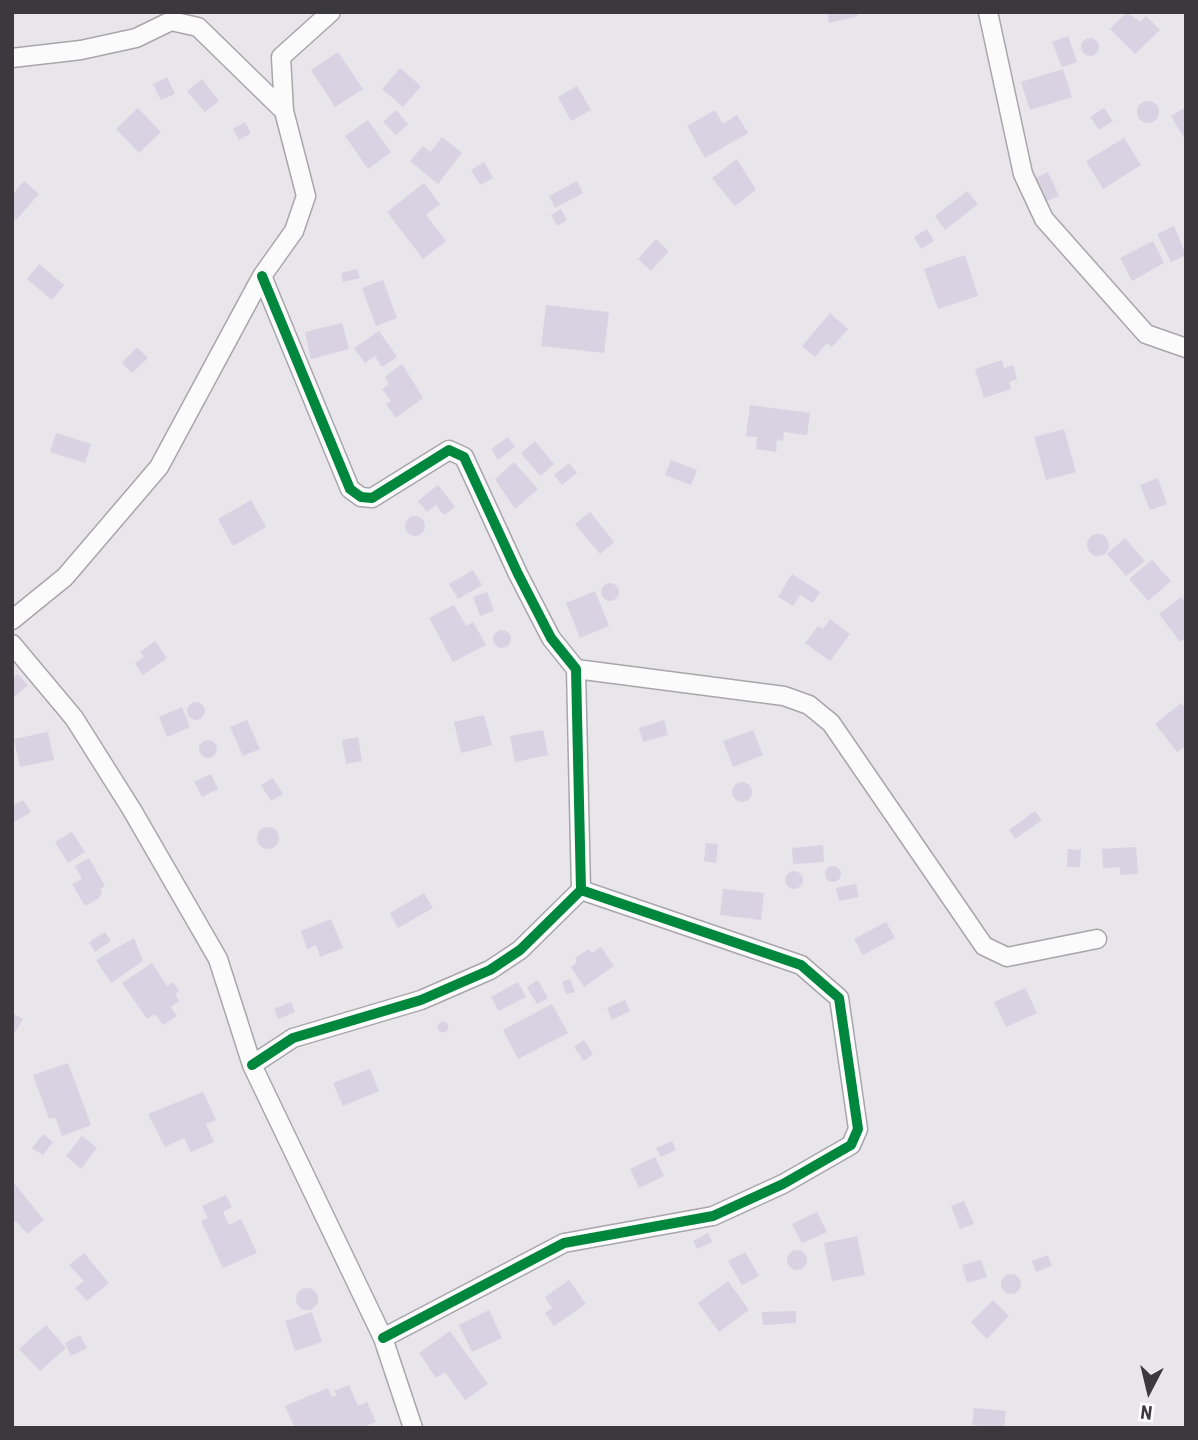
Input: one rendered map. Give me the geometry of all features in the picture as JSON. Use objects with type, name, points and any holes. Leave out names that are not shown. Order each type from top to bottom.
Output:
[{"type":"street","points":[[12,620],[65,577],[159,467],[262,276],[294,231],[306,196],[284,111],[281,57],[331,12]]},
{"type":"street","points":[[988,12],[1023,174],[1044,219],[1146,334],[1186,348]]},
{"type":"street","points":[[12,58],[81,50],[136,38],[171,21],[198,27],[284,111]]},
{"type":"street","points":[[252,1065],[293,1038],[421,1000],[490,970],[520,950],[581,890],[576,669],[551,638],[464,457],[449,450],[372,498],[361,497],[350,489],[262,276]]},
{"type":"street","points":[[12,644],[74,718],[132,810],[218,959],[252,1065],[383,1338],[414,1428]]},
{"type":"street","points":[[576,669],[784,696],[809,705],[831,723],[984,946],[1007,957],[1097,939]]},
{"type":"street","points":[[383,1338],[564,1243],[713,1216],[783,1184],[851,1145],[858,1129],[839,998],[801,965],[581,890]]},
{"type":"building","points":[[827,12],[857,12],[858,16],[829,23]]},
{"type":"building","points":[[1127,12],[1140,22],[1146,16],[1160,30],[1135,54],[1110,29]]},
{"type":"building","points":[[1068,36],[1077,62],[1062,67],[1052,42]]},
{"type":"building","points":[[1090,38],[1097,40],[1097,54],[1090,56],[1083,54],[1081,47],[1083,40]]},
{"type":"building","points":[[338,52],[363,89],[335,107],[311,70]]},
{"type":"building","points":[[400,68],[421,86],[403,107],[382,89]]},
{"type":"building","points":[[1063,69],[1072,97],[1030,110],[1021,82]]},
{"type":"building","points":[[167,77],[175,94],[161,100],[153,84]]},
{"type":"building","points":[[202,79],[219,101],[205,112],[187,91]]},
{"type":"building","points":[[577,86],[591,110],[571,121],[558,97]]},
{"type":"building","points":[[1148,101],[1156,104],[1159,112],[1156,120],[1148,123],[1140,120],[1137,112],[1140,104]]},
{"type":"building","points":[[1186,107],[1186,141],[1171,116]]},
{"type":"building","points":[[138,108],[161,132],[139,153],[116,129]]},
{"type":"building","points":[[1104,108],[1113,121],[1099,130],[1090,117]]},
{"type":"building","points":[[396,110],[408,124],[396,135],[383,122]]},
{"type":"building","points":[[715,110],[723,124],[737,115],[748,133],[705,158],[687,126]]},
{"type":"building","points":[[368,120],[391,152],[368,169],[345,136]]},
{"type":"building","points":[[245,122],[251,133],[239,140],[233,129]]},
{"type":"building","points":[[442,137],[462,153],[438,184],[410,161],[423,146],[430,152]]},
{"type":"building","points":[[1124,138],[1141,165],[1103,189],[1086,161]]},
{"type":"building","points":[[737,159],[756,190],[735,206],[712,178]]},
{"type":"building","points":[[484,162],[493,178],[480,185],[471,170]]},
{"type":"building","points":[[1048,172],[1059,196],[1042,203],[1031,180]]},
{"type":"building","points":[[24,181],[39,194],[16,220],[12,216],[12,195]]},
{"type":"building","points":[[577,181],[583,193],[555,208],[549,196]]},
{"type":"building","points":[[424,183],[440,204],[426,215],[446,241],[423,259],[387,212]]},
{"type":"building","points":[[967,191],[978,204],[945,230],[935,216]]},
{"type":"building","points":[[561,209],[567,220],[557,226],[551,215]]},
{"type":"building","points":[[1174,226],[1186,255],[1171,262],[1157,234]]},
{"type":"building","points":[[927,229],[934,241],[921,249],[914,237]]},
{"type":"building","points":[[656,239],[669,251],[651,271],[638,259]]},
{"type":"building","points":[[1153,241],[1164,263],[1132,281],[1120,258]]},
{"type":"building","points":[[965,255],[978,296],[938,309],[924,269]]},
{"type":"building","points":[[39,264],[64,285],[52,300],[27,279]]},
{"type":"building","points":[[357,269],[360,278],[343,282],[341,273]]},
{"type":"building","points":[[383,280],[397,318],[376,326],[362,288]]},
{"type":"building","points":[[546,305],[609,312],[604,353],[541,346]]},
{"type":"building","points":[[830,313],[848,329],[832,347],[827,343],[815,357],[802,346]]},
{"type":"building","points":[[342,323],[349,349],[311,359],[305,332]]},
{"type":"building","points":[[379,331],[397,357],[382,367],[375,356],[365,363],[354,348]]},
{"type":"building","points":[[137,347],[148,358],[132,373],[122,363]]},
{"type":"building","points":[[1002,360],[1004,368],[1013,365],[1017,379],[1009,382],[1011,389],[984,398],[975,369]]},
{"type":"building","points":[[402,364],[423,398],[396,418],[386,404],[391,401],[382,389],[389,384],[385,377]]},
{"type":"building","points":[[750,405],[810,413],[807,435],[784,432],[783,441],[777,440],[776,452],[756,449],[757,437],[746,436]]},
{"type":"building","points":[[1064,429],[1076,472],[1046,480],[1034,437]]},
{"type":"building","points":[[56,433],[91,444],[85,463],[50,452]]},
{"type":"building","points":[[508,437],[515,447],[498,460],[491,449]]},
{"type":"building","points":[[535,441],[554,464],[540,476],[521,453]]},
{"type":"building","points":[[671,460],[697,470],[691,485],[665,475]]},
{"type":"building","points":[[514,462],[538,489],[515,509],[495,479]]},
{"type":"building","points":[[569,463],[577,473],[562,485],[554,475]]},
{"type":"building","points":[[1158,478],[1167,504],[1150,510],[1140,485]]},
{"type":"building","points":[[438,485],[455,507],[444,515],[436,505],[427,512],[418,501]]},
{"type":"building","points":[[251,500],[266,527],[233,546],[218,519]]},
{"type":"building","points":[[590,512],[614,542],[600,554],[575,524]]},
{"type":"building","points":[[415,516],[422,519],[425,526],[422,533],[415,536],[408,533],[405,526],[408,519]]},
{"type":"building","points":[[1098,534],[1106,537],[1109,545],[1106,553],[1098,556],[1090,553],[1087,545],[1090,537]]},
{"type":"building","points":[[1125,538],[1145,561],[1126,576],[1107,554]]},
{"type":"building","points":[[1152,560],[1171,581],[1148,601],[1129,579]]},
{"type":"building","points":[[473,570],[482,585],[458,599],[449,584]]},
{"type":"building","points":[[792,574],[820,592],[813,603],[800,595],[793,606],[778,597]]},
{"type":"building","points":[[610,583],[616,586],[619,592],[616,598],[610,601],[604,598],[601,592],[604,586]]},
{"type":"building","points":[[595,591],[609,626],[580,638],[566,603]]},
{"type":"building","points":[[487,592],[494,611],[480,616],[473,597]]},
{"type":"building","points":[[1181,597],[1186,603],[1186,638],[1180,642],[1159,614]]},
{"type":"building","points":[[454,605],[466,626],[473,622],[486,645],[453,662],[429,618]]},
{"type":"building","points":[[830,619],[850,634],[830,661],[805,643],[818,626],[823,629]]},
{"type":"building","points":[[502,630],[508,633],[511,639],[508,645],[502,648],[496,645],[493,639],[496,633]]},
{"type":"building","points":[[155,641],[167,658],[143,675],[135,663],[144,657],[140,652]]},
{"type":"building","points":[[17,674],[28,685],[12,699],[12,679]]},
{"type":"building","points":[[192,702],[200,702],[205,711],[203,718],[192,720],[187,715],[187,707]]},
{"type":"building","points":[[1181,703],[1186,709],[1186,746],[1177,752],[1155,724]]},
{"type":"building","points":[[182,707],[190,727],[167,737],[159,717]]},
{"type":"building","points":[[484,715],[492,745],[461,753],[454,722]]},
{"type":"building","points":[[247,720],[260,749],[243,756],[230,727]]},
{"type":"building","points":[[664,720],[668,735],[643,742],[639,728]]},
{"type":"building","points":[[543,730],[548,755],[515,762],[510,736]]},
{"type":"building","points":[[753,730],[763,755],[733,767],[723,741]]},
{"type":"building","points":[[48,732],[54,760],[20,767],[14,739]]},
{"type":"building","points":[[358,737],[362,761],[346,764],[342,740]]},
{"type":"building","points":[[208,740],[214,743],[217,749],[214,755],[208,758],[202,755],[199,749],[202,743]]},
{"type":"building","points":[[211,774],[218,789],[202,797],[194,782]]},
{"type":"building","points":[[273,778],[283,794],[271,801],[261,785]]},
{"type":"building","points":[[742,782],[749,785],[752,792],[749,799],[742,802],[735,799],[732,792],[735,785]]},
{"type":"building","points":[[23,800],[31,812],[12,823],[12,806]]},
{"type":"building","points":[[1035,811],[1042,820],[1015,839],[1009,830]]},
{"type":"building","points":[[268,827],[276,830],[279,838],[276,846],[268,849],[260,846],[257,838],[260,830]]},
{"type":"building","points":[[72,832],[85,852],[68,863],[55,842]]},
{"type":"building","points":[[706,843],[718,844],[716,863],[704,861]]},
{"type":"building","points":[[823,845],[824,862],[793,864],[792,848]]},
{"type":"building","points":[[1136,847],[1138,874],[1120,875],[1120,867],[1103,868],[1102,849]]},
{"type":"building","points":[[1068,849],[1081,850],[1080,867],[1067,867]]},
{"type":"building","points":[[89,858],[105,886],[100,889],[102,893],[98,899],[85,906],[72,884],[82,879],[75,866]]},
{"type":"building","points":[[833,866],[841,874],[833,882],[825,874]]},
{"type":"building","points":[[790,871],[798,871],[803,880],[801,887],[790,889],[785,884],[785,876]]},
{"type":"building","points":[[856,884],[859,897],[839,901],[836,888]]},
{"type":"building","points":[[723,889],[764,893],[761,920],[720,915]]},
{"type":"building","points":[[424,893],[433,908],[398,928],[390,913]]},
{"type":"building","points":[[331,919],[343,948],[320,957],[316,945],[307,949],[301,931]]},
{"type":"building","points":[[886,922],[895,938],[863,955],[854,939]]},
{"type":"building","points":[[105,932],[111,941],[95,952],[89,942]]},
{"type":"building","points":[[134,938],[143,961],[111,983],[96,960]]},
{"type":"building","points":[[601,947],[614,966],[584,987],[571,967],[577,962],[575,958],[589,949],[592,953]]},
{"type":"building","points":[[152,963],[167,986],[173,982],[179,991],[175,994],[179,1001],[171,1007],[177,1016],[163,1025],[155,1014],[147,1019],[122,983]]},
{"type":"building","points":[[570,979],[575,992],[566,994],[562,982]]},
{"type":"building","points":[[538,980],[548,998],[537,1004],[527,987]]},
{"type":"building","points":[[518,982],[526,997],[499,1011],[491,997]]},
{"type":"building","points":[[1025,988],[1037,1013],[1006,1027],[994,1002]]},
{"type":"building","points":[[625,1000],[630,1011],[612,1020],[607,1008]]},
{"type":"building","points":[[291,1002],[295,1012],[278,1019],[274,1009]]},
{"type":"building","points":[[552,1004],[568,1033],[518,1059],[503,1030]]},
{"type":"building","points":[[12,1013],[23,1019],[12,1037]]},
{"type":"building","points":[[443,1021],[449,1027],[443,1033],[437,1027]]},
{"type":"building","points":[[584,1040],[593,1054],[584,1061],[574,1047]]},
{"type":"building","points":[[68,1063],[91,1125],[62,1136],[55,1117],[49,1119],[33,1075]]},
{"type":"building","points":[[370,1069],[379,1091],[343,1106],[333,1083]]},
{"type":"building","points":[[203,1092],[216,1120],[206,1124],[214,1142],[191,1152],[184,1138],[165,1147],[148,1114]]},
{"type":"building","points":[[43,1134],[53,1142],[43,1155],[32,1148]]},
{"type":"building","points":[[82,1136],[97,1148],[81,1169],[66,1156]]},
{"type":"building","points":[[672,1141],[676,1150],[661,1157],[656,1148]]},
{"type":"building","points":[[655,1157],[664,1176],[639,1188],[630,1169]]},
{"type":"building","points":[[14,1183],[44,1220],[27,1234],[16,1221],[12,1224]]},
{"type":"building","points":[[226,1195],[232,1207],[223,1212],[229,1225],[241,1219],[257,1253],[223,1268],[201,1221],[208,1218],[202,1206]]},
{"type":"building","points":[[964,1201],[974,1224],[960,1229],[951,1206]]},
{"type":"building","points":[[817,1212],[827,1232],[802,1243],[792,1224]]},
{"type":"building","points":[[708,1233],[712,1242],[697,1249],[693,1241]]},
{"type":"building","points":[[857,1236],[865,1275],[832,1281],[824,1243]]},
{"type":"building","points":[[793,1250],[801,1250],[807,1260],[801,1270],[793,1270],[787,1264],[787,1256]]},
{"type":"building","points":[[745,1252],[759,1276],[742,1285],[728,1261]]},
{"type":"building","points":[[84,1253],[109,1283],[87,1301],[75,1288],[84,1281],[69,1265]]},
{"type":"building","points":[[1048,1255],[1052,1266],[1036,1272],[1032,1261]]},
{"type":"building","points":[[981,1260],[987,1277],[967,1283],[962,1265]]},
{"type":"building","points":[[1007,1274],[1015,1274],[1021,1284],[1015,1294],[1007,1294],[1001,1288],[1001,1280]]},
{"type":"building","points":[[569,1280],[586,1304],[554,1326],[545,1313],[552,1308],[545,1297]]},
{"type":"building","points":[[728,1281],[749,1310],[719,1332],[698,1303]]},
{"type":"building","points":[[307,1288],[315,1291],[318,1299],[315,1307],[307,1310],[299,1307],[296,1299],[299,1291]]},
{"type":"building","points":[[993,1300],[1009,1316],[987,1339],[971,1322]]},
{"type":"building","points":[[489,1310],[502,1338],[472,1352],[459,1325]]},
{"type":"building","points":[[796,1311],[796,1323],[763,1325],[762,1312]]},
{"type":"building","points":[[312,1312],[322,1342],[295,1351],[285,1321]]},
{"type":"building","points":[[46,1325],[66,1348],[40,1371],[19,1349]]},
{"type":"building","points":[[450,1331],[488,1384],[465,1400],[445,1372],[436,1378],[419,1353]]},
{"type":"building","points":[[80,1335],[87,1348],[71,1356],[65,1343]]},
{"type":"building","points":[[349,1385],[358,1406],[367,1402],[376,1422],[368,1425],[369,1428],[295,1428],[285,1406],[328,1388],[332,1397],[337,1395],[334,1391]]},
{"type":"building","points":[[974,1408],[1006,1411],[1004,1428],[972,1425]]},
{"type":"cycle path","points":[[252,1065],[293,1038],[421,1000],[490,970],[520,950],[581,890],[576,669],[551,638],[464,457],[449,450],[372,498],[361,497],[350,489],[262,276]]},
{"type":"cycle path","points":[[383,1338],[564,1243],[713,1216],[783,1184],[851,1145],[858,1129],[839,998],[801,965],[581,890]]}]
